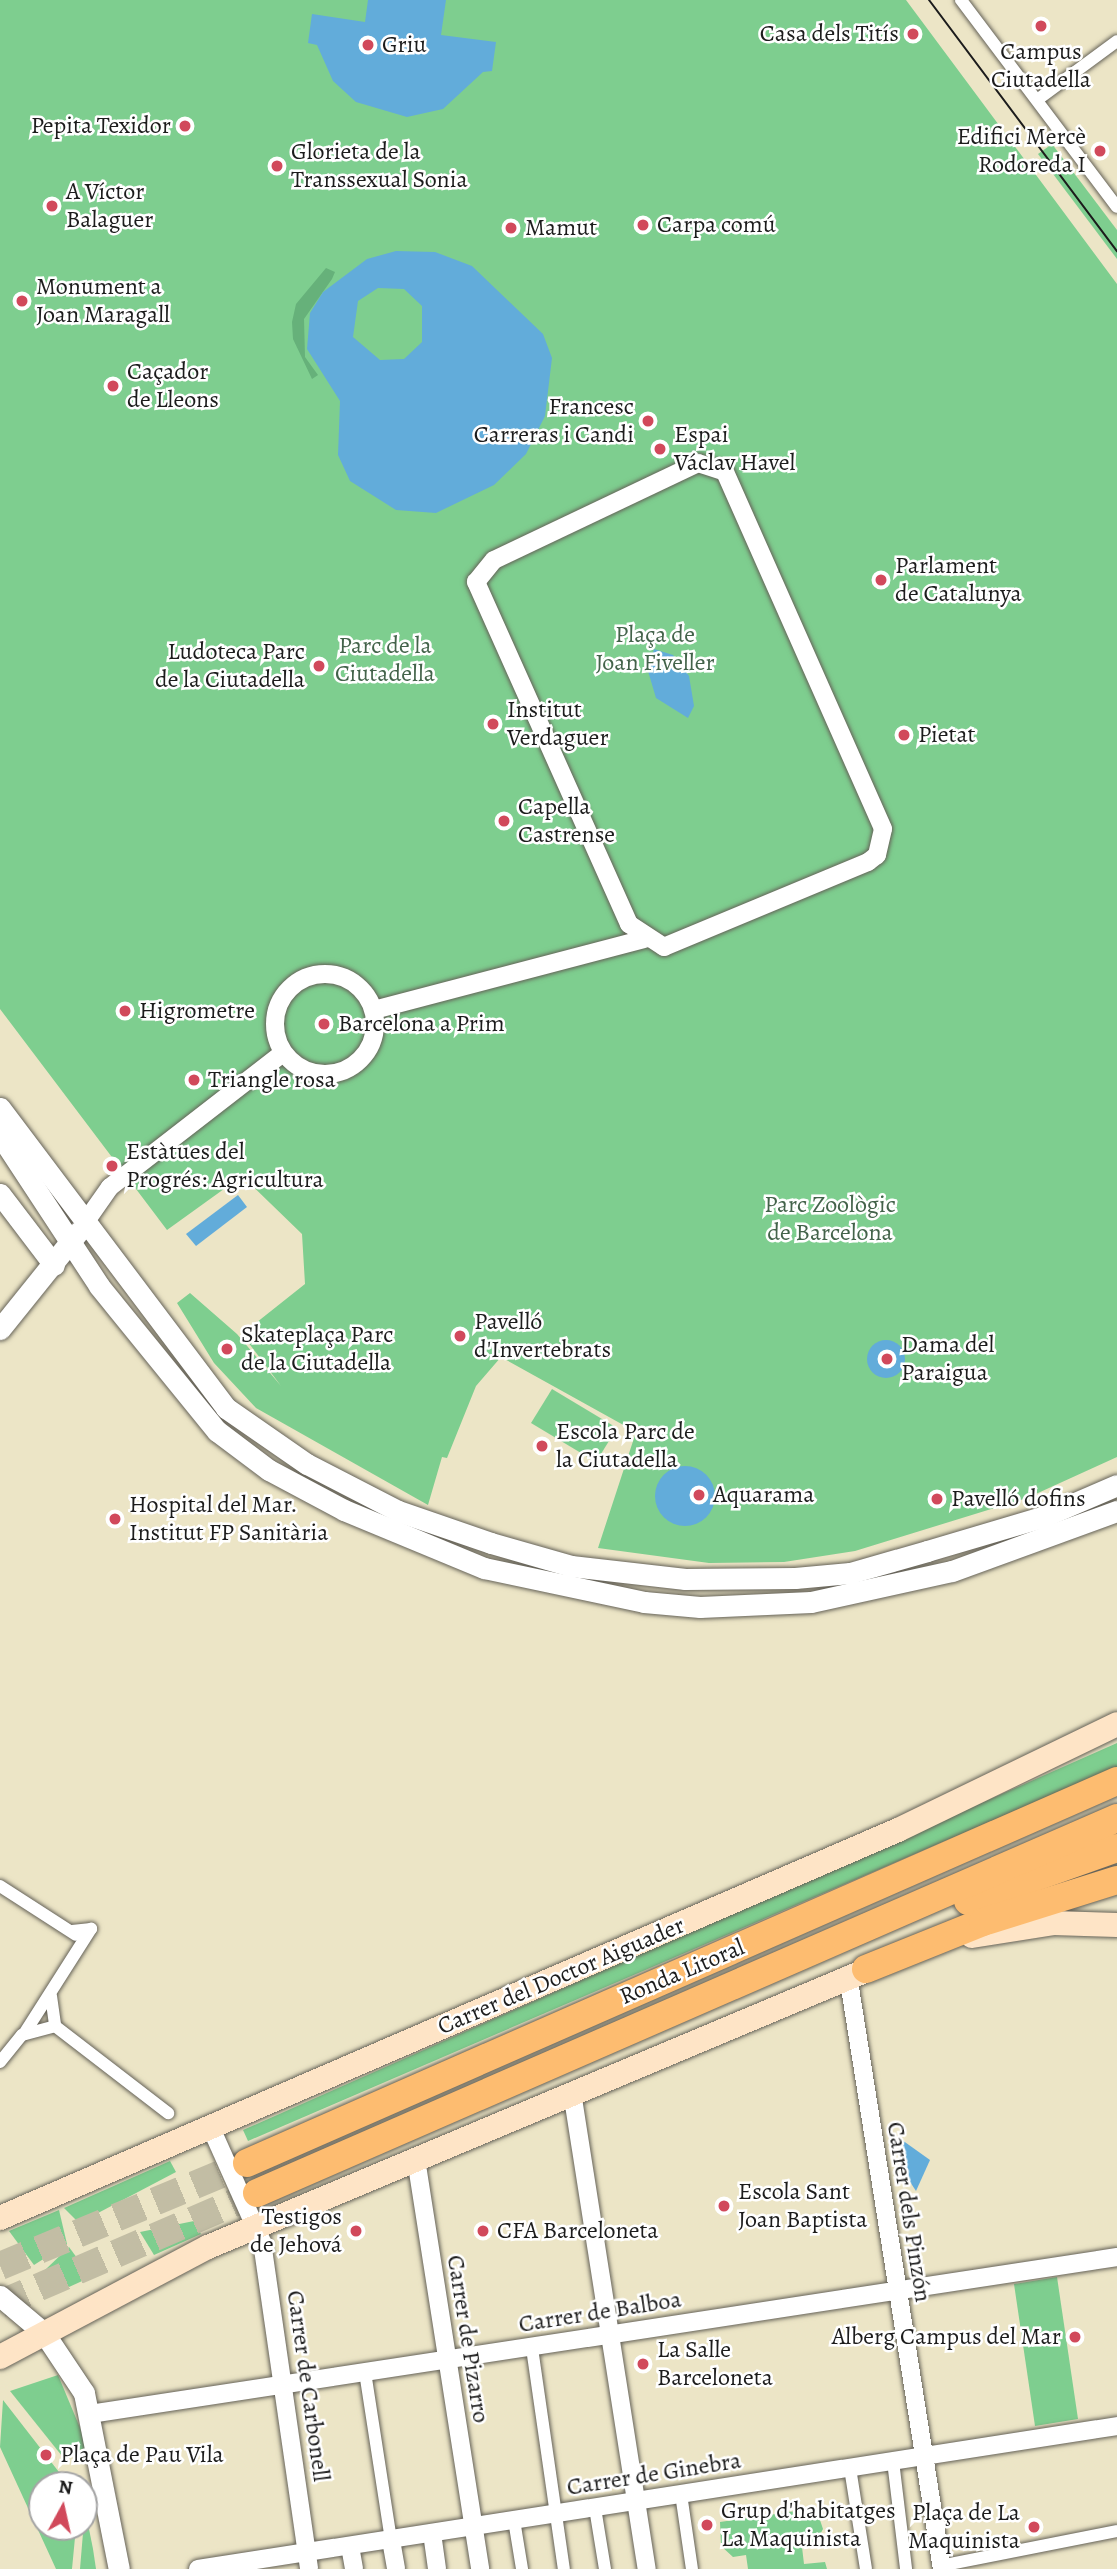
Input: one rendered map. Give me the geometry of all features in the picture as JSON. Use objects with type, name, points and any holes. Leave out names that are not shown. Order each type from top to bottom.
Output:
[{"type":"highway","name":"Ronda Litoral","points":[[247,2163],[1117,1782]]},
{"type":"highway","name":"Ronda Litoral","points":[[257,2193],[1117,1818]]},
{"type":"highway","points":[[831,1942],[1117,1848]]},
{"type":"highway","points":[[857,1972],[983,1922],[1117,1880]]},
{"type":"main road","name":"Carrer del Doctor Aiguader","points":[[0,2218],[898,1830],[1117,1724]]},
{"type":"main road","points":[[0,2357],[152,2273],[857,1972],[985,1933],[1053,1923],[1117,1925]]},
{"type":"street","points":[[961,0],[1117,207]]},
{"type":"street","points":[[1037,100],[1117,41]]},
{"type":"street","points":[[374,1010],[644,939],[677,945],[868,862],[882,843],[880,816],[725,472],[707,463],[494,560],[476,582],[629,924],[644,939]]},
{"type":"street","points":[[310,976],[356,984],[374,1010],[373,1041],[354,1066],[308,1072],[283,1053],[275,1031],[277,1007],[310,976]]},
{"type":"street","points":[[0,1329],[54,1265],[110,1187],[283,1053]]},
{"type":"street","points":[[0,1108],[149,1352],[217,1431],[269,1470],[344,1510],[485,1568],[644,1602],[700,1607],[811,1602],[952,1571],[1117,1511]]},
{"type":"street","points":[[0,1135],[48,1201],[237,1415],[307,1464],[398,1511],[571,1566],[685,1579],[849,1573],[1045,1516],[1117,1485]]},
{"type":"street","points":[[0,1194],[54,1265]]},
{"type":"street","points":[[0,1886],[72,1931],[91,1929],[51,1996],[0,2062]]},
{"type":"street","points":[[72,1931],[79,1953]]},
{"type":"street","name":"Carrer dels Pinzón","points":[[857,1972],[896,2289],[946,2566]]},
{"type":"street","points":[[51,1996],[55,2026],[168,2113]]},
{"type":"street","points":[[24,2034],[55,2026]]},
{"type":"street","points":[[572,2092],[647,2569]]},
{"type":"street","name":"Carrer de Carbonell","points":[[211,2128],[256,2227],[284,2384],[308,2561]]},
{"type":"street","name":"Carrer de Pizarro","points":[[416,2159],[445,2361],[480,2569]]},
{"type":"street","name":"Carrer de Balboa","points":[[90,2414],[1117,2257]]},
{"type":"street","points":[[0,2296],[44,2333],[90,2414],[119,2569]]},
{"type":"street","points":[[533,2348],[564,2569]]},
{"type":"street","points":[[365,2372],[396,2569]]},
{"type":"street","name":"Carrer de Ginebra","points":[[198,2569],[308,2561],[350,2546],[1117,2428]]},
{"type":"street","points":[[893,2461],[906,2569]]},
{"type":"street","points":[[850,2468],[866,2569]]},
{"type":"street","points":[[681,2494],[692,2569]]},
{"type":"street","points":[[595,2508],[605,2569]]},
{"type":"street","points":[[514,2520],[522,2569]]},
{"type":"street","points":[[946,2566],[1117,2531]]},
{"type":"street","points":[[432,2533],[437,2569]]},
{"type":"street","points":[[350,2546],[354,2569]]},
{"type":"green space","points":[[0,0],[906,0],[1117,284],[1117,1457],[1027,1498],[855,1551],[784,1562],[709,1563],[598,1548],[636,1432],[501,1357],[476,1386],[447,1458],[442,1457],[428,1505],[256,1408],[214,1363],[177,1303],[190,1293],[237,1334],[281,1386],[242,1334],[305,1284],[302,1234],[242,1176],[167,1230],[0,1009]]},
{"type":"green space","points":[[1052,144],[1117,230],[1117,259],[1038,154]]},
{"type":"green space","points":[[326,268],[335,272],[332,279],[304,319],[305,357],[318,375],[312,379],[293,339],[292,322],[296,304]]},
{"type":"green space","points":[[552,1389],[617,1428],[596,1462],[531,1423]]},
{"type":"green space","points":[[1117,1743],[1117,1767],[248,2141],[243,2130]]},
{"type":"green space","points":[[170,2161],[176,2172],[79,2223],[64,2208]]},
{"type":"green space","points":[[59,2210],[67,2244],[34,2265],[9,2231]]},
{"type":"green space","points":[[194,2221],[201,2234],[154,2255],[140,2232]]},
{"type":"green space","points":[[69,2247],[91,2277],[69,2287],[45,2270]]},
{"type":"green space","points":[[1057,2277],[1078,2419],[1035,2426],[1014,2284]]},
{"type":"green space","points":[[58,2375],[88,2447],[62,2456],[10,2391]]},
{"type":"green space","points":[[3,2400],[58,2471],[28,2471],[28,2508],[0,2447]]},
{"type":"green space","points":[[816,2508],[823,2529],[815,2544],[802,2547],[804,2564],[825,2562],[827,2569],[748,2569],[746,2555],[733,2557],[721,2546],[720,2522]]},
{"type":"green space","points":[[43,2541],[75,2541],[72,2569],[56,2569]]},
{"type":"green space","points":[[82,2541],[91,2541],[96,2569],[80,2569]]},
{"type":"water","points":[[368,0],[446,0],[441,35],[496,42],[492,71],[483,72],[443,109],[407,117],[356,102],[333,81],[317,45],[308,43],[312,14],[365,22]]},
{"type":"water","points":[[396,251],[435,252],[472,266],[543,334],[552,358],[545,416],[526,454],[494,485],[436,513],[396,510],[350,481],[338,455],[340,401],[307,349],[310,313],[323,292],[367,259]],"holes":[[[378,288],[404,289],[422,306],[422,342],[404,359],[380,360],[353,337],[358,301]]]},
{"type":"water","points":[[654,649],[673,655],[689,676],[694,706],[688,718],[656,698],[648,671]]},
{"type":"water","points":[[238,1195],[247,1207],[196,1246],[186,1234]]},
{"type":"water","points":[[886,1340],[900,1345],[905,1359],[900,1373],[886,1378],[872,1373],[867,1359],[872,1345]]},
{"type":"water","points":[[679,1466],[691,1466],[710,1479],[715,1496],[713,1508],[702,1521],[691,1526],[679,1526],[660,1513],[655,1502],[655,1490],[668,1471]]},
{"type":"water","points":[[902,2140],[930,2160],[916,2191],[901,2168]]},
{"type":"tunnel","points":[[0,2266],[247,2163]]},
{"type":"tunnel","points":[[0,2304],[257,2193]]},
{"type":"tram line","points":[[929,0],[1117,251]]},
{"type":"place","name":"Campus Ciutadella","points":[[1041,26]]},
{"type":"place","name":"Casa dels Titís","points":[[913,34]]},
{"type":"place","name":"Griu","points":[[368,45]]},
{"type":"place","name":"Pepita Texidor","points":[[185,126]]},
{"type":"place","name":"Edifici Mercè Rodoreda I","points":[[1100,151]]},
{"type":"place","name":"Glorieta de la Transsexual Sonia","points":[[277,166]]},
{"type":"place","name":"A Víctor Balaguer","points":[[52,206]]},
{"type":"place","name":"Carpa comú","points":[[643,225]]},
{"type":"place","name":"Mamut","points":[[511,228]]},
{"type":"place","name":"Monument a Joan Maragall","points":[[22,301]]},
{"type":"place","name":"Caçador de Lleons","points":[[113,386]]},
{"type":"place","name":"Francesc Carreras i Candi","points":[[648,421]]},
{"type":"place","name":"Espai Václav Havel","points":[[660,449]]},
{"type":"place","name":"Parlament de Catalunya","points":[[881,580]]},
{"type":"place","name":"Ludoteca Parc de la Ciutadella","points":[[319,666]]},
{"type":"place","name":"Institut Verdaguer","points":[[493,724]]},
{"type":"place","name":"Pietat","points":[[904,735]]},
{"type":"place","name":"Capella Castrense","points":[[504,821]]},
{"type":"place","name":"Higrometre","points":[[125,1011]]},
{"type":"place","name":"Barcelona a Prim","points":[[324,1024]]},
{"type":"place","name":"Triangle rosa","points":[[194,1080]]},
{"type":"place","name":"Estàtues del Progrés: Agricultura","points":[[112,1166]]},
{"type":"place","name":"Pavelló d'Invertebrats","points":[[460,1336]]},
{"type":"place","name":"Skateplaça Parc de la Ciutadella","points":[[227,1349]]},
{"type":"place","name":"Dama del Paraigua","points":[[887,1359]]},
{"type":"place","name":"Escola Parc de la Ciutadella","points":[[542,1446]]},
{"type":"place","name":"Aquarama","points":[[699,1495]]},
{"type":"place","name":"Pavelló dofins","points":[[937,1499]]},
{"type":"place","name":"Hospital del Mar. Institut FP Sanitària","points":[[115,1519]]},
{"type":"place","name":"Escola Sant Joan Baptista","points":[[724,2206]]},
{"type":"place","name":"Testigos de Jehová","points":[[356,2231]]},
{"type":"place","name":"CFA Barceloneta","points":[[483,2231]]},
{"type":"place","name":"Alberg Campus del Mar","points":[[1075,2337]]},
{"type":"place","name":"La Salle Barceloneta","points":[[643,2364]]},
{"type":"place","name":"Plaça de Pau Vila","points":[[46,2455]]},
{"type":"place","name":"Grup d'habitatges La Maquinista","points":[[707,2525]]},
{"type":"place","name":"Plaça de La Maquinista","points":[[1034,2527]]},
{"type":"park label","name":"Plaça de Joan Fiveller","points":[[655,649]]},
{"type":"park label","name":"Parc de la Ciutadella","points":[[385,660]]},
{"type":"park label","name":"Parc Zoològic de Barcelona","points":[[830,1219]]}]
